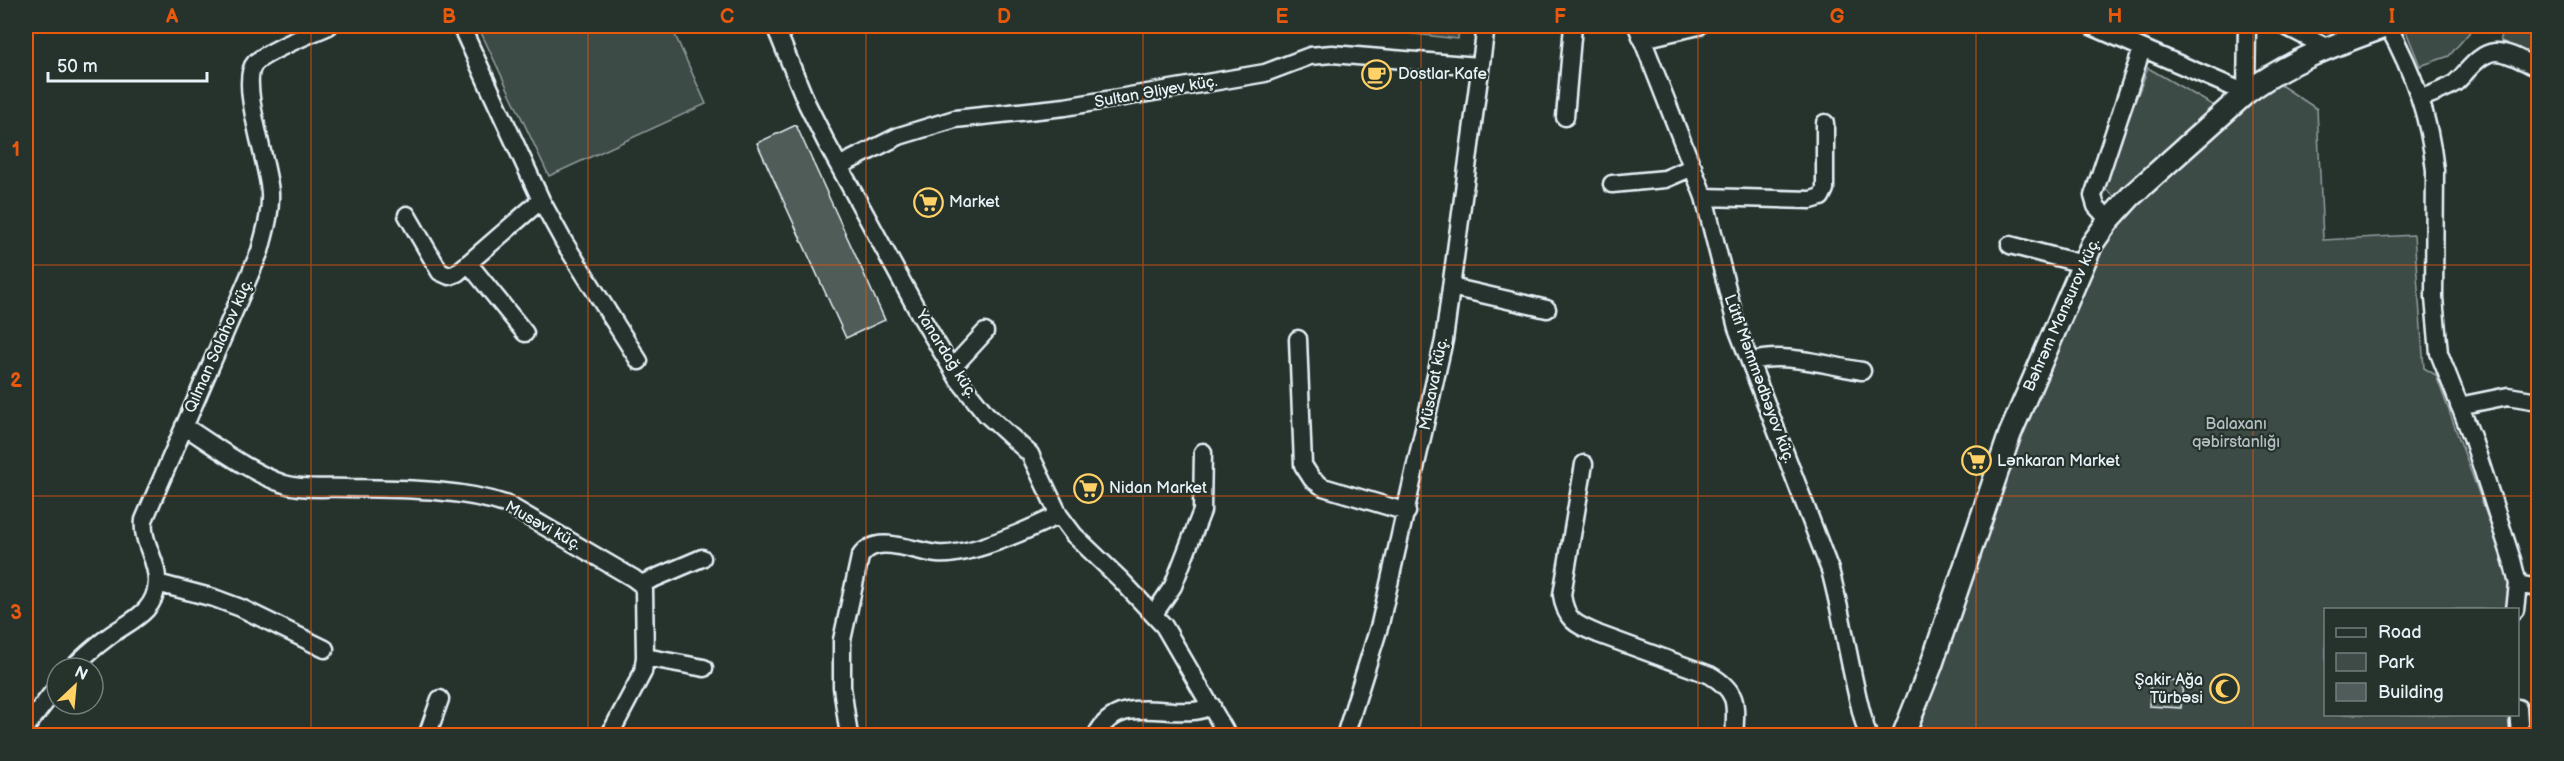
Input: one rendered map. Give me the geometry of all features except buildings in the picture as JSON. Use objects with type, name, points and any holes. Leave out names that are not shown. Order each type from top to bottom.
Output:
[{"type":"street","name":"Qılman Salahov küç.","points":[[157,583],[157,571],[147,547],[144,520],[260,251],[269,219],[270,193],[267,165],[248,77],[262,58],[329,26]]},
{"type":"street","points":[[461,26],[541,200],[564,242],[639,361]]},
{"type":"street","name":"Yanardağ küç.","points":[[775,26],[807,104],[839,166],[969,396],[1030,454],[1059,515],[1074,535],[1164,626],[1228,735]]},
{"type":"street","name":"Müsavat küç.","points":[[1345,735],[1380,624],[1436,382],[1451,287],[1478,66],[1486,26]]},
{"type":"street","points":[[1565,117],[1573,26]]},
{"type":"street","points":[[1640,32],[1699,26]]},
{"type":"street","points":[[2091,26],[2246,93],[2247,26]]},
{"type":"street","points":[[2285,26],[2328,48]]},
{"type":"street","points":[[2388,26],[2402,51],[2429,122],[2435,170],[2435,327],[2439,353],[2512,560],[2518,584],[2515,608]]},
{"type":"street","name":"Bəhrəm Mansurov küç.","points":[[1903,735],[1931,666],[1999,465],[2083,264],[2109,220],[2131,196],[2246,93],[2280,70],[2328,48],[2388,26]]},
{"type":"street","name":"Lütfi Məmmədbəyov küç.","points":[[1640,32],[1704,197],[1729,301],[1830,570],[1861,714],[1868,735]]},
{"type":"street","points":[[2109,220],[2096,206],[2093,196],[2142,49]]},
{"type":"street","points":[[2421,98],[2440,92],[2456,82],[2480,58],[2495,52],[2538,68]]},
{"type":"street","name":"Sultan Əliyev küç.","points":[[839,166],[899,136],[955,119],[1065,107],[1265,73],[1310,56],[1332,54],[1478,66]]},
{"type":"street","points":[[1704,197],[1811,200],[1821,197],[1826,189],[1825,123]]},
{"type":"street","points":[[1612,184],[1665,179],[1693,167]]},
{"type":"street","points":[[407,215],[440,272],[449,276],[469,264],[541,200]]},
{"type":"street","points":[[2010,245],[2083,264]]},
{"type":"street","points":[[469,264],[525,333]]},
{"type":"street","points":[[1451,287],[1547,309]]},
{"type":"street","points":[[952,368],[985,332]]},
{"type":"street","points":[[1298,339],[1303,465],[1312,479],[1323,487],[1407,512]]},
{"type":"street","points":[[1751,362],[1764,357],[1862,371]]},
{"type":"street","points":[[2459,406],[2508,396],[2538,401]]},
{"type":"street","name":"Musəvi küç.","points":[[184,426],[248,466],[283,484],[297,487],[374,489],[488,498],[508,505],[641,584]]},
{"type":"street","points":[[1154,614],[1173,586],[1202,511],[1203,452]]},
{"type":"street","points":[[1584,464],[1562,595],[1564,608],[1570,619],[1598,634],[1710,675],[1723,682],[1733,694],[1736,705],[1734,735]]},
{"type":"street","points":[[849,735],[842,687],[842,640],[860,557],[864,550],[880,544],[938,554],[953,553],[1029,529],[1059,515]]},
{"type":"street","points":[[609,735],[637,687],[645,657],[644,598],[641,584],[702,558]]},
{"type":"street","points":[[87,656],[108,637],[140,617],[156,595],[157,583],[241,608],[325,649]]},
{"type":"street","points":[[2518,584],[2538,588]]},
{"type":"street","points":[[645,657],[704,668]]},
{"type":"street","points":[[427,735],[440,699]]},
{"type":"street","points":[[26,727],[45,702]]},
{"type":"street","points":[[1096,735],[1108,718],[1121,712],[1194,711],[1212,706]]},
{"type":"street","points":[[2518,716],[2520,735]]},
{"type":"green space","points":[[478,26],[671,26],[706,104],[549,176]]},
{"type":"green space","points":[[1380,26],[1459,26],[1458,39],[1380,30]]},
{"type":"green space","points":[[2424,26],[2475,26],[2449,56],[2420,66],[2406,31]]},
{"type":"green space","points":[[2499,26],[2538,26],[2538,57],[2501,41]]},
{"type":"green space","points":[[2148,68],[2216,107],[2115,197],[2103,187]]},
{"type":"green space","name":"Balaxanı qəbirstanlığı","points":[[2279,84],[2317,109],[2323,240],[2414,235],[2424,368],[2436,375],[2511,582],[2507,608],[2324,608],[2324,716],[2508,716],[2510,735],[1917,736],[1963,608],[2020,430],[2100,247],[2114,227],[2242,107]]},
{"type":"place","name":"Dostlar Kafe","points":[[1377,74]]},
{"type":"place","name":"Market","points":[[928,202]]},
{"type":"place","name":"Lənkaran Market","points":[[1976,461]]},
{"type":"place","name":"Nidan Market","points":[[1088,488]]},
{"type":"place","name":"Şakir Ağa Türbəsi","points":[[2224,689]]}]
